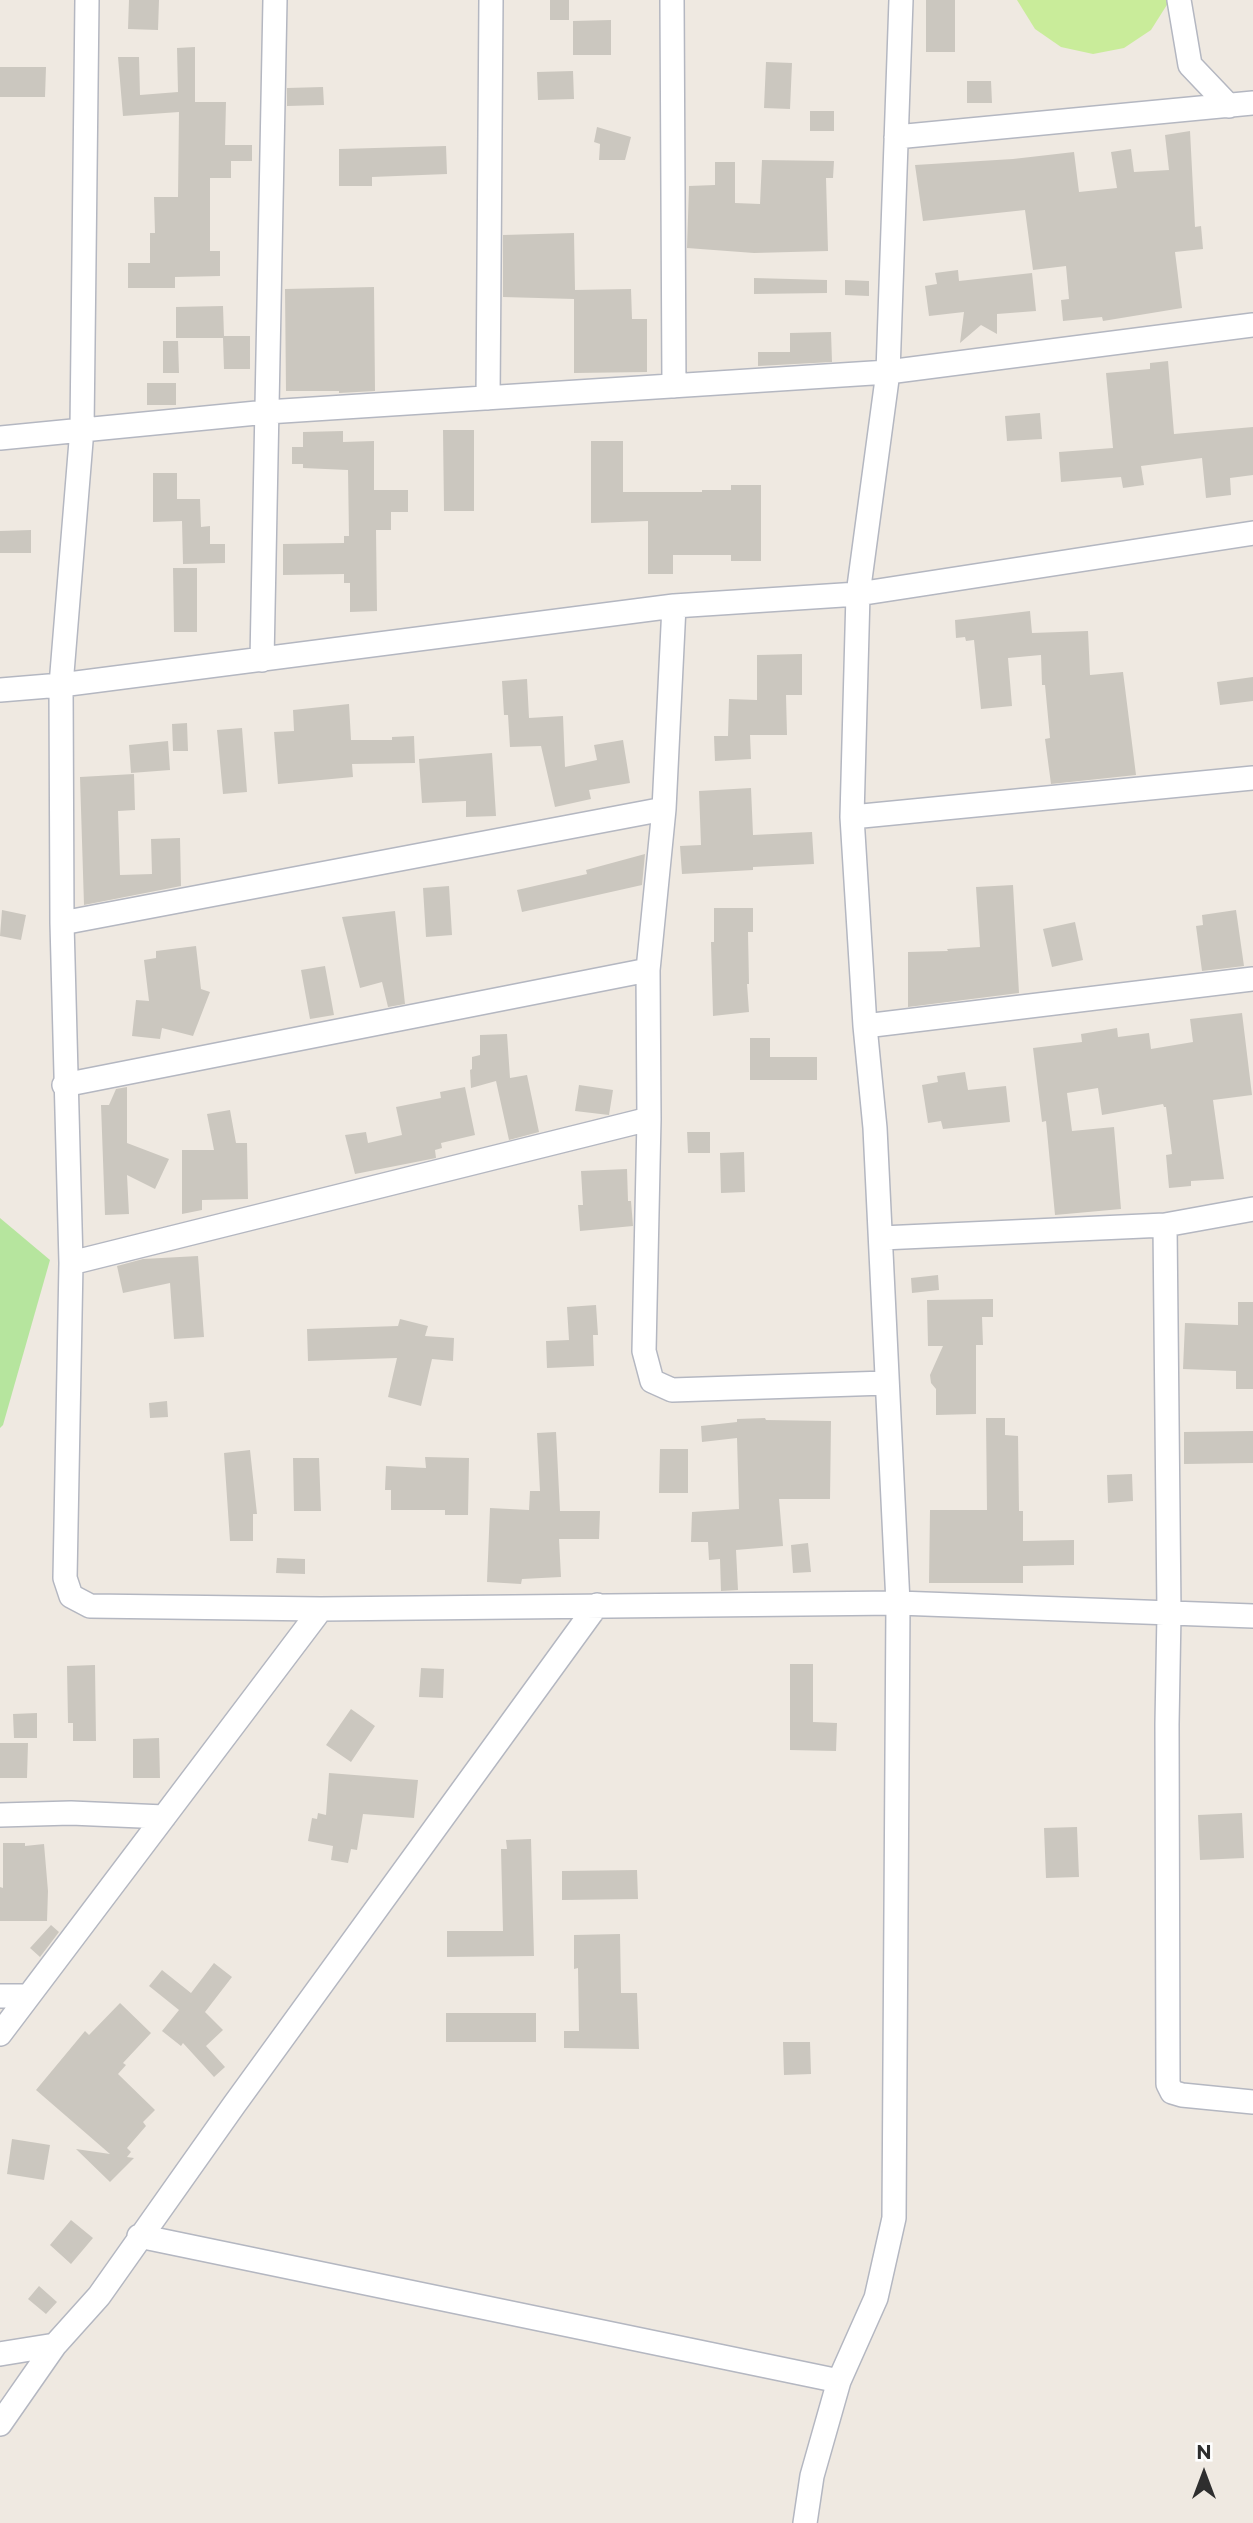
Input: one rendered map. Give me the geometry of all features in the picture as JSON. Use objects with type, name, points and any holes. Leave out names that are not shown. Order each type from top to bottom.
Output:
[{"type":"street","points":[[86,0],[82,429],[61,685],[62,923],[71,1263],[65,1578],[71,1596],[90,1606],[321,1609],[898,1603],[1253,1616]]},
{"type":"street","points":[[262,660],[275,0]]},
{"type":"street","points":[[488,398],[491,0]]},
{"type":"street","points":[[672,0],[674,386]]},
{"type":"street","points":[[805,2523],[812,2476],[839,2381],[876,2298],[894,2218],[898,1603],[876,1128],[866,1026],[852,817],[858,594],[888,372],[901,0]]},
{"type":"street","points":[[1179,0],[1190,65],[1229,106]]},
{"type":"street","points":[[896,137],[1253,103]]},
{"type":"street","points":[[0,438],[267,412],[888,372],[1253,325]]},
{"type":"street","points":[[0,690],[262,660],[674,606],[858,594],[1253,533]]},
{"type":"street","points":[[674,606],[664,809],[648,970],[649,1119],[644,1351],[652,1381],[672,1390],[886,1383]]},
{"type":"street","points":[[852,817],[1253,778]]},
{"type":"street","points":[[62,923],[664,809]]},
{"type":"street","points":[[65,1085],[648,970]]},
{"type":"street","points":[[866,1026],[1253,979]]},
{"type":"street","points":[[71,1263],[649,1119]]},
{"type":"street","points":[[881,1238],[1165,1225],[1253,1209]]},
{"type":"street","points":[[1165,1225],[1169,1613],[1168,2084],[1172,2092],[1182,2095],[1253,2102]]},
{"type":"street","points":[[0,2424],[55,2345],[99,2296],[139,2236],[597,1605]]},
{"type":"street","points":[[0,2034],[321,1609]]},
{"type":"street","points":[[0,1815],[71,1813],[164,1817]]},
{"type":"street","points":[[0,1996],[29,1996]]},
{"type":"street","points":[[139,2236],[839,2381]]},
{"type":"street","points":[[0,2354],[55,2345]]},
{"type":"green space","points":[[1017,0],[1170,0],[1151,30],[1124,48],[1093,54],[1061,47],[1035,29]]},
{"type":"green space","points":[[0,1218],[50,1260],[0,1428]]},
{"type":"building","points":[[129,0],[159,0],[158,30],[128,29]]},
{"type":"building","points":[[550,0],[569,0],[569,20],[550,20]]},
{"type":"building","points":[[926,0],[955,0],[955,52],[926,52]]},
{"type":"building","points":[[611,20],[611,55],[573,55],[573,21]]},
{"type":"building","points":[[195,47],[195,102],[226,102],[225,145],[252,145],[252,161],[231,161],[231,178],[210,178],[210,251],[220,251],[220,276],[175,277],[175,288],[128,288],[128,263],[150,263],[150,233],[155,233],[154,197],[178,197],[179,112],[123,116],[118,57],[139,57],[140,95],[178,92],[177,48]]},
{"type":"building","points":[[766,62],[792,63],[790,109],[764,108]]},
{"type":"building","points":[[0,67],[46,67],[45,97],[0,97]]},
{"type":"building","points":[[573,71],[574,99],[538,100],[537,72]]},
{"type":"building","points":[[967,81],[991,81],[992,103],[967,103]]},
{"type":"building","points":[[323,87],[324,105],[287,106],[287,88]]},
{"type":"building","points":[[810,111],[834,111],[834,131],[810,131]]},
{"type":"building","points":[[597,127],[631,137],[625,160],[599,160],[600,144],[594,142]]},
{"type":"building","points":[[1190,131],[1195,227],[1201,226],[1203,249],[1175,252],[1182,308],[1103,321],[1102,317],[1063,321],[1061,300],[1069,299],[1066,266],[1033,270],[1025,210],[923,221],[915,165],[1074,152],[1079,192],[1117,188],[1111,152],[1131,149],[1134,172],[1169,170],[1165,135]]},
{"type":"building","points":[[446,146],[447,174],[372,177],[372,186],[339,186],[339,149]]},
{"type":"building","points":[[762,160],[834,161],[833,178],[826,178],[828,251],[754,253],[687,248],[689,186],[715,185],[715,162],[735,162],[735,203],[760,204]]},
{"type":"building","points":[[574,233],[575,290],[631,289],[632,319],[647,319],[647,372],[574,373],[574,299],[503,297],[503,235]]},
{"type":"building","points":[[958,270],[959,281],[1032,273],[1036,311],[997,314],[997,334],[981,325],[960,343],[964,312],[929,316],[925,286],[937,284],[935,273]]},
{"type":"building","points":[[754,278],[827,280],[827,293],[754,294]]},
{"type":"building","points":[[845,280],[869,281],[869,296],[845,295]]},
{"type":"building","points":[[374,287],[375,391],[286,391],[285,289]]},
{"type":"building","points":[[223,306],[224,336],[250,336],[250,369],[224,369],[223,338],[176,338],[176,307]]},
{"type":"building","points":[[831,332],[832,362],[758,366],[758,352],[790,352],[790,333]]},
{"type":"building","points":[[163,341],[178,341],[179,373],[163,373]]},
{"type":"building","points":[[1168,361],[1174,434],[1253,427],[1253,475],[1230,478],[1231,495],[1206,498],[1202,458],[1141,466],[1144,485],[1123,488],[1121,477],[1061,482],[1059,452],[1113,448],[1106,373],[1150,369],[1150,363]]},
{"type":"building","points":[[147,383],[176,383],[176,405],[147,405]]},
{"type":"building","points":[[1040,413],[1042,439],[1007,441],[1005,416]]},
{"type":"building","points":[[443,430],[474,430],[474,511],[444,511]]},
{"type":"building","points":[[343,431],[343,442],[374,441],[374,490],[408,490],[408,512],[391,512],[391,530],[376,530],[377,611],[350,612],[350,583],[344,583],[344,574],[283,575],[283,544],[344,543],[344,536],[349,536],[348,470],[303,468],[303,464],[292,464],[292,447],[303,447],[303,432]]},
{"type":"building","points":[[591,441],[623,441],[623,492],[702,492],[731,490],[731,485],[761,485],[761,561],[731,561],[731,555],[673,555],[673,574],[648,574],[648,521],[591,523]]},
{"type":"building","points":[[153,473],[177,473],[177,499],[200,499],[201,527],[210,526],[210,544],[225,544],[225,563],[183,564],[182,521],[153,522]]},
{"type":"building","points":[[31,530],[31,553],[0,553],[0,531]]},
{"type":"building","points":[[173,568],[197,568],[197,632],[174,632]]},
{"type":"building","points":[[1030,611],[1032,633],[1088,631],[1090,675],[1123,672],[1136,775],[1051,784],[1045,739],[1050,738],[1045,685],[1042,685],[1041,655],[1008,658],[1012,706],[981,709],[974,640],[956,638],[955,620]]},
{"type":"building","points":[[802,654],[802,695],[786,695],[787,735],[750,735],[751,759],[715,761],[714,736],[728,736],[729,699],[757,700],[757,655]]},
{"type":"building","points":[[1253,677],[1253,701],[1220,705],[1217,682]]},
{"type":"building","points":[[527,679],[529,718],[563,716],[565,767],[597,760],[594,745],[623,740],[630,783],[589,790],[591,799],[555,807],[541,746],[510,747],[508,715],[504,715],[502,681]]},
{"type":"building","points":[[349,704],[351,740],[392,740],[392,737],[414,736],[415,763],[352,764],[353,777],[278,784],[274,732],[294,731],[293,710]]},
{"type":"building","points":[[187,723],[188,751],[173,751],[172,724]]},
{"type":"building","points":[[242,728],[247,792],[223,794],[217,730]]},
{"type":"building","points":[[168,741],[170,770],[131,773],[129,745]]},
{"type":"building","points":[[492,753],[496,816],[466,817],[466,801],[422,803],[419,759]]},
{"type":"building","points":[[134,774],[135,810],[118,811],[120,875],[152,874],[151,839],[180,838],[181,886],[84,905],[80,777]]},
{"type":"building","points":[[751,788],[753,835],[812,832],[814,864],[682,874],[680,846],[701,845],[699,791]]},
{"type":"building","points":[[645,854],[642,885],[522,912],[517,890],[587,874],[586,870]]},
{"type":"building","points":[[1013,885],[1019,993],[908,1007],[908,952],[980,947],[976,887]]},
{"type":"building","points":[[449,886],[452,935],[426,937],[423,888]]},
{"type":"building","points":[[714,908],[753,908],[753,932],[748,932],[749,1012],[713,1016],[711,942],[714,942]]},
{"type":"building","points":[[2,910],[26,915],[21,940],[0,936]]},
{"type":"building","points":[[1236,910],[1244,966],[1202,971],[1196,926],[1203,925],[1202,915]]},
{"type":"building","points":[[395,911],[405,1004],[388,1007],[382,982],[360,988],[342,917]]},
{"type":"building","points":[[1075,922],[1083,960],[1052,967],[1043,929]]},
{"type":"building","points":[[196,946],[201,989],[210,992],[193,1036],[162,1028],[160,1039],[132,1036],[136,1000],[149,1001],[144,960],[156,958],[156,951]]},
{"type":"building","points":[[325,966],[334,1015],[310,1019],[301,970]]},
{"type":"building","points":[[1242,1013],[1252,1095],[1213,1100],[1224,1179],[1191,1181],[1191,1186],[1169,1188],[1166,1155],[1172,1154],[1166,1107],[1163,1104],[1102,1115],[1098,1088],[1067,1093],[1072,1131],[1114,1127],[1121,1209],[1055,1215],[1046,1121],[1042,1122],[1033,1048],[1082,1042],[1081,1034],[1117,1028],[1118,1037],[1149,1033],[1151,1049],[1193,1042],[1190,1019]]},
{"type":"building","points":[[507,1034],[510,1078],[527,1075],[539,1132],[509,1140],[496,1081],[471,1088],[470,1070],[472,1057],[480,1055],[480,1035]]},
{"type":"building","points":[[750,1038],[770,1038],[770,1057],[817,1057],[817,1080],[750,1080]]},
{"type":"building","points":[[965,1072],[968,1090],[1006,1086],[1010,1122],[943,1129],[941,1121],[928,1123],[922,1085],[938,1082],[937,1076]]},
{"type":"building","points":[[579,1085],[613,1090],[609,1115],[575,1111]]},
{"type":"building","points":[[127,1087],[127,1143],[169,1159],[155,1189],[127,1175],[129,1214],[105,1215],[101,1105],[109,1105],[116,1089]]},
{"type":"building","points":[[465,1087],[475,1135],[441,1143],[442,1148],[435,1150],[436,1158],[355,1174],[345,1135],[366,1132],[368,1143],[402,1135],[396,1107],[441,1098],[440,1092]]},
{"type":"building","points":[[230,1110],[236,1143],[247,1143],[248,1199],[202,1200],[202,1210],[182,1214],[182,1150],[214,1150],[207,1114]]},
{"type":"building","points":[[687,1132],[710,1132],[710,1153],[688,1153]]},
{"type":"building","points":[[744,1152],[745,1192],[721,1193],[720,1153]]},
{"type":"building","points":[[627,1169],[628,1201],[631,1201],[633,1226],[580,1231],[578,1205],[583,1205],[581,1171]]},
{"type":"building","points":[[198,1256],[204,1337],[174,1339],[170,1283],[123,1293],[117,1266],[143,1259]]},
{"type":"building","points":[[938,1275],[939,1290],[912,1293],[911,1278]]},
{"type":"building","points":[[993,1299],[993,1317],[982,1317],[983,1345],[976,1345],[976,1414],[936,1415],[936,1389],[931,1383],[930,1375],[943,1346],[928,1346],[927,1300]]},
{"type":"building","points":[[1238,1302],[1253,1302],[1253,1389],[1236,1389],[1236,1371],[1183,1369],[1185,1323],[1238,1325]]},
{"type":"building","points":[[596,1305],[598,1335],[593,1335],[594,1366],[547,1368],[546,1341],[569,1340],[567,1307]]},
{"type":"building","points":[[400,1319],[428,1326],[425,1336],[454,1338],[453,1361],[432,1359],[421,1406],[388,1397],[397,1358],[308,1361],[307,1329],[398,1326]]},
{"type":"building","points":[[167,1401],[168,1417],[150,1418],[149,1403]]},
{"type":"building","points":[[986,1418],[1005,1418],[1005,1435],[1018,1436],[1019,1511],[1023,1511],[1023,1541],[1074,1540],[1074,1565],[1023,1566],[1023,1583],[929,1583],[930,1510],[987,1510]]},
{"type":"building","points":[[737,1419],[831,1421],[830,1499],[779,1499],[783,1546],[736,1550],[738,1590],[721,1591],[720,1559],[709,1560],[708,1542],[691,1542],[692,1512],[739,1509],[737,1438],[702,1442],[701,1426],[737,1422]]},
{"type":"building","points":[[1253,1431],[1253,1463],[1184,1464],[1184,1432]]},
{"type":"building","points":[[556,1432],[560,1511],[600,1511],[599,1539],[559,1539],[561,1577],[522,1579],[521,1584],[487,1582],[490,1508],[529,1510],[530,1491],[540,1491],[537,1433]]},
{"type":"building","points":[[660,1449],[688,1449],[688,1493],[659,1493]]},
{"type":"building","points":[[250,1450],[257,1514],[253,1514],[253,1541],[230,1541],[224,1453]]},
{"type":"building","points":[[425,1457],[469,1458],[468,1515],[445,1515],[445,1510],[391,1510],[391,1490],[385,1490],[386,1466],[426,1468]]},
{"type":"building","points":[[293,1458],[319,1458],[321,1511],[294,1511]]},
{"type":"building","points":[[1132,1474],[1133,1501],[1108,1503],[1107,1475]]},
{"type":"building","points":[[808,1543],[811,1572],[793,1573],[791,1545]]},
{"type":"building","points":[[277,1558],[305,1559],[305,1574],[276,1573]]},
{"type":"building","points":[[790,1664],[813,1664],[813,1722],[837,1723],[836,1751],[790,1750]]},
{"type":"building","points":[[95,1665],[96,1741],[73,1741],[73,1723],[68,1723],[67,1666]]},
{"type":"building","points":[[421,1668],[444,1669],[443,1698],[419,1697]]},
{"type":"building","points":[[351,1709],[375,1726],[351,1762],[326,1745]]},
{"type":"building","points":[[37,1713],[37,1738],[14,1738],[13,1714]]},
{"type":"building","points":[[159,1738],[160,1778],[133,1778],[133,1739]]},
{"type":"building","points":[[0,1743],[28,1743],[27,1778],[0,1778]]},
{"type":"building","points":[[329,1773],[418,1780],[414,1818],[363,1814],[357,1850],[351,1849],[348,1863],[331,1860],[333,1846],[308,1841],[312,1818],[317,1819],[318,1813],[326,1815]]},
{"type":"building","points":[[1242,1813],[1244,1858],[1200,1860],[1198,1815]]},
{"type":"building","points":[[1077,1827],[1079,1877],[1046,1878],[1044,1828]]},
{"type":"building","points":[[531,1839],[534,1956],[447,1957],[447,1931],[503,1931],[501,1849],[507,1849],[506,1840]]},
{"type":"building","points":[[3,1843],[25,1843],[25,1846],[44,1844],[48,1891],[47,1921],[0,1921]]},
{"type":"building","points":[[637,1870],[638,1899],[562,1900],[562,1871]]},
{"type":"building","points":[[51,1925],[59,1932],[40,1957],[30,1948]]},
{"type":"building","points":[[620,1934],[621,1993],[637,1993],[639,2049],[564,2048],[564,2031],[579,2031],[578,1968],[574,1969],[574,1935]]},
{"type":"building","points":[[214,1963],[232,1977],[205,2012],[223,2030],[206,2046],[225,2067],[214,2077],[183,2043],[181,2046],[162,2031],[179,2010],[149,1986],[162,1970],[191,1993]]},
{"type":"building","points":[[120,2003],[151,2033],[123,2063],[126,2065],[118,2074],[155,2110],[143,2122],[146,2126],[127,2148],[131,2152],[127,2157],[134,2158],[110,2182],[76,2149],[110,2154],[36,2090],[85,2031],[89,2035]]},
{"type":"building","points":[[446,2013],[536,2013],[536,2042],[446,2042]]},
{"type":"building","points":[[783,2042],[810,2042],[811,2074],[784,2075]]},
{"type":"building","points":[[12,2139],[50,2145],[44,2180],[7,2174]]},
{"type":"building","points":[[71,2220],[93,2238],[71,2264],[50,2245]]},
{"type":"building","points":[[39,2286],[57,2302],[46,2314],[28,2299]]}]
